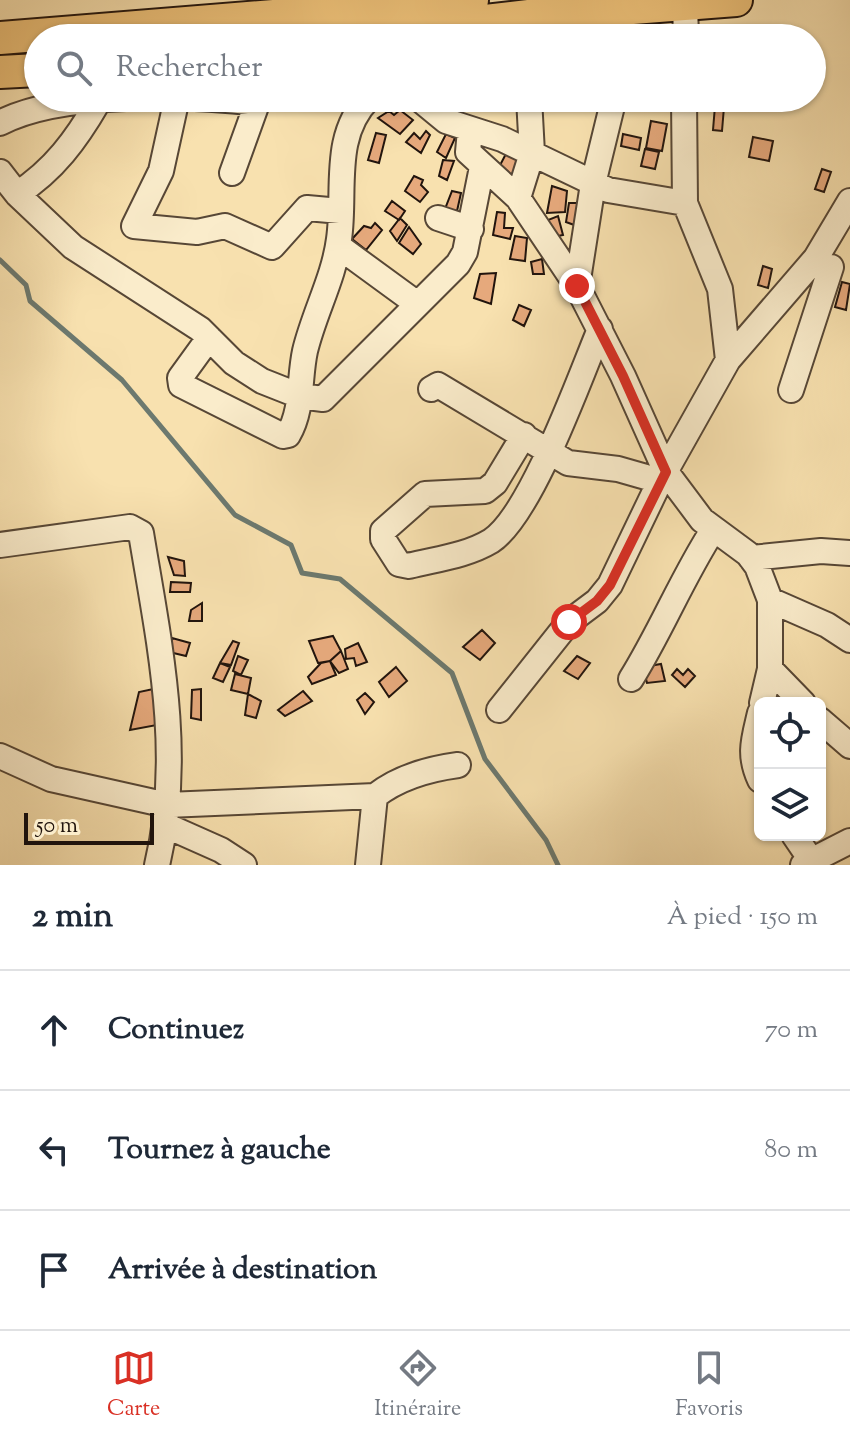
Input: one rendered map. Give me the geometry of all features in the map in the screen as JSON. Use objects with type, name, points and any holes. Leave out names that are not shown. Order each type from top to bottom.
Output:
[{"type":"main road","points":[[455,24],[736,0]]},
{"type":"main road","points":[[216,24],[340,16],[487,19]]},
{"type":"main road","points":[[340,16],[359,24]]},
{"type":"main road","points":[[0,38],[24,36]]},
{"type":"main road","points":[[0,72],[24,71]]},
{"type":"street","points":[[685,4],[685,24]]},
{"type":"street","points":[[0,123],[31,112]]},
{"type":"street","points":[[17,194],[47,175],[80,134],[92,112]]},
{"type":"street","points":[[174,112],[161,171],[134,226],[197,232],[225,226],[272,247],[307,208],[340,211]]},
{"type":"street","points":[[232,173],[254,112]]},
{"type":"street","points":[[209,338],[180,378],[181,385],[283,436],[291,429],[300,396],[305,351],[338,246],[340,161],[358,112]]},
{"type":"street","points":[[435,112],[446,121],[532,153],[593,184],[636,196],[685,203]]},
{"type":"street","points":[[518,198],[532,153],[530,112]]},
{"type":"street","points":[[577,286],[593,184],[611,112]]},
{"type":"street","points":[[684,112],[685,203],[720,289],[728,360]]},
{"type":"street","points":[[470,130],[468,152],[518,198],[577,286],[600,329],[663,477],[713,530],[751,558],[770,600],[770,669],[763,697]]},
{"type":"street","points":[[0,172],[17,194],[73,247],[209,338],[234,363],[262,381],[300,396],[328,397],[416,303],[458,264],[471,229],[482,167]]},
{"type":"street","points":[[791,390],[832,267],[850,201]]},
{"type":"street","points":[[438,218],[471,229]]},
{"type":"street","points":[[338,246],[416,303]]},
{"type":"street","points":[[499,710],[569,622],[597,601],[610,585],[663,477],[728,360],[832,267]]},
{"type":"street","points":[[524,435],[495,483],[485,491],[425,494],[383,531],[383,539],[399,564],[409,566],[472,551],[494,539],[512,519],[547,451],[600,329]]},
{"type":"street","points":[[431,389],[438,385],[568,463],[663,477]]},
{"type":"street","points":[[0,545],[130,527],[141,533],[167,689],[167,815],[157,865]]},
{"type":"street","points":[[631,679],[653,644],[689,568],[713,530]]},
{"type":"street","points":[[751,558],[821,551],[850,553]]},
{"type":"street","points":[[770,600],[827,625],[850,640]]},
{"type":"street","points":[[770,669],[797,697]]},
{"type":"street","points":[[826,725],[850,746]]},
{"type":"street","points":[[754,733],[751,743],[754,766]]},
{"type":"street","points":[[0,756],[51,779],[167,815],[244,865]]},
{"type":"street","points":[[167,815],[375,796],[388,786],[427,770],[458,765]]},
{"type":"street","points":[[368,865],[375,796]]},
{"type":"street","points":[[804,841],[829,855]]},
{"type":"building","points":[[387,112],[394,115],[403,112],[413,120],[400,134],[378,118]]},
{"type":"building","points":[[714,112],[724,112],[722,131],[713,130]]},
{"type":"building","points":[[651,121],[667,124],[662,151],[646,148]]},
{"type":"building","points":[[426,131],[430,135],[421,153],[406,142],[414,133],[420,139]]},
{"type":"building","points":[[376,133],[386,135],[379,163],[368,160]]},
{"type":"building","points":[[446,134],[455,138],[446,158],[437,152]]},
{"type":"building","points":[[623,134],[641,138],[639,150],[621,146]]},
{"type":"building","points":[[753,137],[773,141],[769,161],[749,157]]},
{"type":"building","points":[[510,146],[526,154],[513,184],[497,171]]},
{"type":"building","points":[[645,149],[659,152],[655,169],[641,166]]},
{"type":"building","points":[[443,160],[454,161],[447,180],[439,176]]},
{"type":"building","points":[[822,169],[831,172],[824,192],[815,189]]},
{"type":"building","points":[[414,176],[423,180],[421,185],[428,192],[420,202],[405,191]]},
{"type":"building","points":[[552,186],[567,191],[565,212],[547,213]]},
{"type":"building","points":[[452,191],[461,193],[457,211],[445,209]]},
{"type":"building","points":[[392,201],[405,211],[399,220],[385,211]]},
{"type":"building","points":[[569,203],[578,203],[577,226],[566,222]]},
{"type":"building","points":[[497,212],[505,213],[504,228],[513,228],[510,239],[493,235]]},
{"type":"building","points":[[558,216],[563,235],[553,237],[548,220]]},
{"type":"building","points":[[400,218],[407,225],[397,241],[390,231]]},
{"type":"building","points":[[375,223],[382,230],[366,250],[352,239],[364,226],[371,228]]},
{"type":"building","points":[[409,227],[421,244],[413,254],[399,243]]},
{"type":"building","points":[[515,236],[527,238],[525,261],[510,259]]},
{"type":"building","points":[[542,259],[544,274],[533,274],[531,262]]},
{"type":"building","points":[[763,266],[772,269],[768,288],[758,285]]},
{"type":"building","points":[[496,273],[491,304],[474,298],[480,274]]},
{"type":"building","points":[[842,282],[850,284],[846,310],[835,307]]},
{"type":"building","points":[[519,305],[531,310],[524,326],[513,320]]},
{"type":"building","points":[[168,557],[184,561],[185,576],[174,575]]},
{"type":"building","points":[[171,582],[191,583],[190,592],[170,592]]},
{"type":"building","points":[[202,603],[202,621],[189,621],[191,610]]},
{"type":"building","points":[[482,630],[495,643],[480,660],[463,647]]},
{"type":"building","points":[[333,636],[341,651],[330,661],[318,663],[309,641]]},
{"type":"building","points":[[172,638],[190,643],[186,656],[169,652]]},
{"type":"building","points":[[233,641],[239,643],[231,665],[220,663]]},
{"type":"building","points":[[358,643],[367,662],[356,666],[354,658],[346,659],[345,649]]},
{"type":"building","points":[[341,651],[348,669],[339,673],[330,661]]},
{"type":"building","points":[[238,656],[248,660],[241,675],[233,671]]},
{"type":"building","points":[[577,656],[590,663],[578,679],[564,671]]},
{"type":"building","points":[[330,661],[336,675],[312,684],[308,677],[321,663]]},
{"type":"building","points":[[220,663],[230,667],[223,682],[213,678]]},
{"type":"building","points":[[661,664],[665,681],[647,683],[643,667]]},
{"type":"building","points":[[396,667],[407,681],[389,697],[379,682]]},
{"type":"building","points":[[677,669],[683,675],[688,669],[695,676],[685,687],[672,675]]},
{"type":"building","points":[[235,674],[251,678],[248,694],[231,690]]},
{"type":"building","points":[[158,688],[157,725],[130,730],[139,692]]},
{"type":"building","points":[[201,689],[201,720],[191,718],[192,690]]},
{"type":"building","points":[[303,691],[312,701],[285,716],[278,710]]},
{"type":"building","points":[[365,693],[374,702],[365,714],[357,700]]},
{"type":"building","points":[[248,694],[261,701],[256,718],[245,715]]},
{"type":"waterway","points":[[0,260],[26,285],[30,301],[122,380],[235,515],[291,545],[302,573],[340,579],[452,673],[485,759],[546,840],[558,865]]},
{"type":"route","points":[[569,622],[597,601],[610,585],[666,472],[623,376],[577,286]]}]
